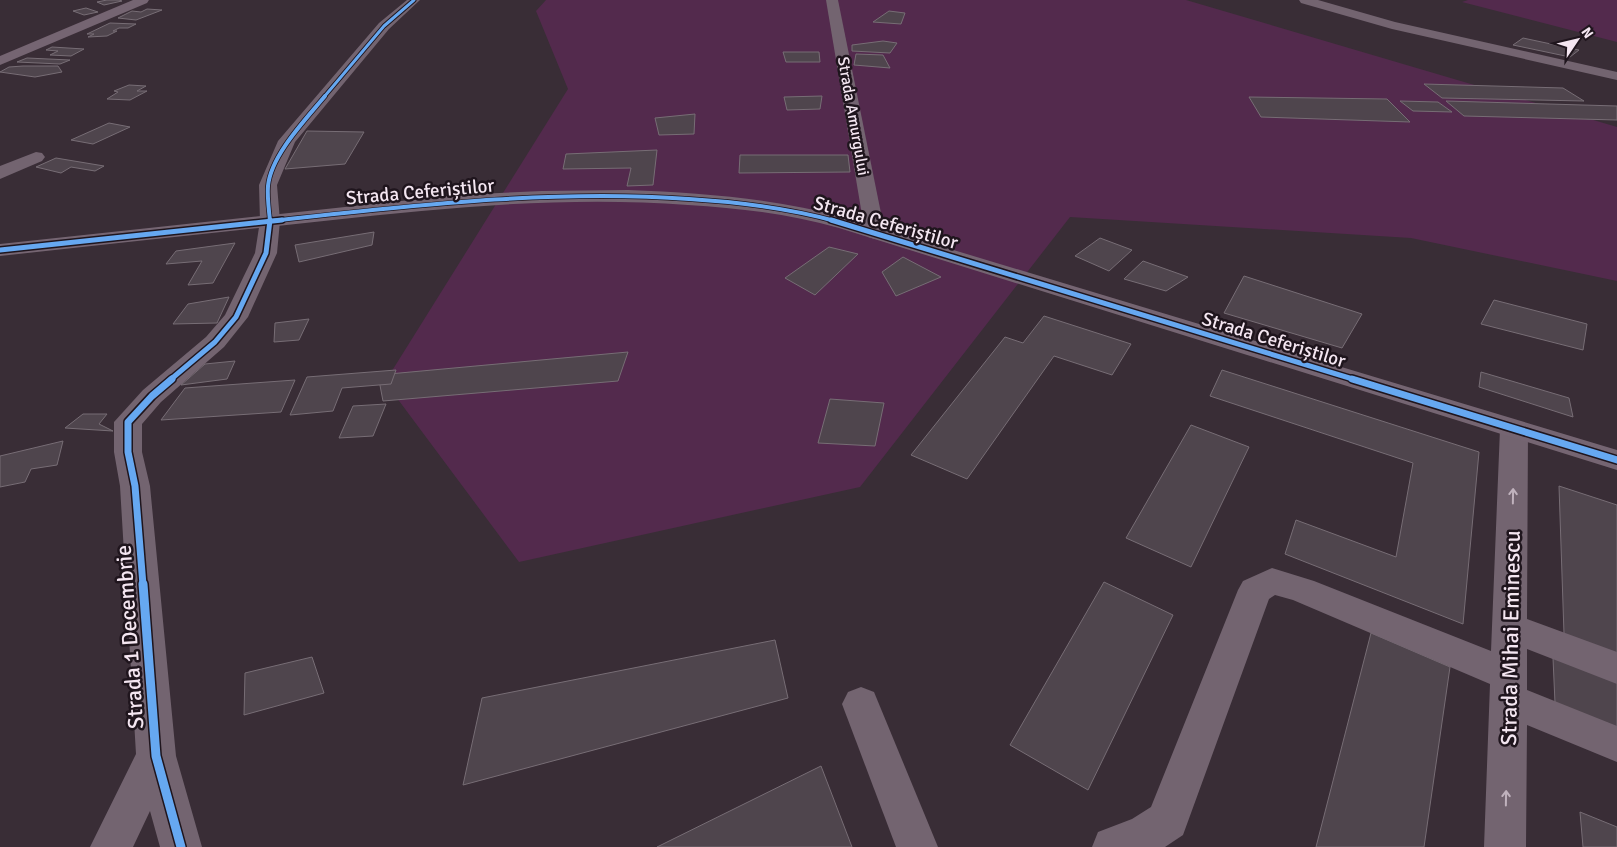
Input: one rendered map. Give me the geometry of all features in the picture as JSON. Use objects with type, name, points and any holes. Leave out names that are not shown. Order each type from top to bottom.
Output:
[{"type":"street","points":[[0,61],[143,0]]},
{"type":"street","points":[[270,221],[268,185],[276,162],[287,141],[384,26],[414,0]]},
{"type":"street","name":"Strada Amurgului","points":[[832,0],[875,233]]},
{"type":"street","points":[[1305,0],[1392,25],[1617,76]]},
{"type":"street","points":[[0,173],[36,157]]},
{"type":"street","name":"Strada Ceferiștilor","points":[[0,250],[477,200],[586,195],[642,196],[706,200],[763,207],[829,219],[1617,460]]},
{"type":"street","name":"Strada 1 Decembrie","points":[[181,847],[156,756],[135,486],[128,452],[128,422],[152,396],[215,342],[236,317],[266,253],[270,221]]},
{"type":"street","name":"Strada Mihai Eminescu","points":[[1505,847],[1514,429]]},
{"type":"street","points":[[1112,847],[1144,836],[1168,820],[1173,802],[1255,590],[1272,581],[1302,590],[1508,687],[1617,744]]},
{"type":"street","points":[[1510,627],[1617,668]]},
{"type":"street","points":[[861,704],[917,847]]},
{"type":"street","points":[[111,847],[156,756]]},
{"type":"shaded area","points":[[546,0],[1186,0],[1617,127],[1617,281],[1411,238],[1070,217],[860,487],[519,562],[385,382],[568,89],[536,11]]},
{"type":"shaded area","points":[[1468,0],[1617,0],[1617,42],[1462,2]]},
{"type":"building","points":[[107,0],[122,1],[104,5],[97,2]]},
{"type":"building","points":[[86,8],[98,12],[84,15],[73,11]]},
{"type":"building","points":[[147,9],[162,10],[136,20],[118,18],[132,11],[141,12]]},
{"type":"building","points":[[889,11],[905,13],[901,24],[873,22]]},
{"type":"building","points":[[110,23],[136,24],[128,28],[119,28],[107,36],[88,37],[94,34],[87,34]]},
{"type":"building","points":[[1523,38],[1579,50],[1570,57],[1513,45]]},
{"type":"building","points":[[883,41],[897,43],[890,53],[852,51],[852,45]]},
{"type":"building","points":[[52,47],[84,49],[71,56],[50,55],[58,51],[46,50]]},
{"type":"building","points":[[783,52],[819,52],[820,62],[786,62]]},
{"type":"building","points":[[856,54],[883,55],[890,68],[854,65]]},
{"type":"building","points":[[27,58],[70,60],[60,64],[17,62]]},
{"type":"building","points":[[58,66],[62,72],[35,77],[0,72],[9,67]]},
{"type":"building","points":[[1424,84],[1563,88],[1584,101],[1442,98]]},
{"type":"building","points":[[129,85],[146,86],[137,91],[147,91],[130,100],[107,99],[118,92],[114,91]]},
{"type":"building","points":[[822,96],[820,109],[787,110],[784,97]]},
{"type":"building","points":[[1249,97],[1387,99],[1410,122],[1261,117]]},
{"type":"building","points":[[1400,101],[1438,102],[1452,112],[1413,111]]},
{"type":"building","points":[[1446,101],[1617,106],[1617,120],[1464,116]]},
{"type":"building","points":[[695,114],[694,134],[659,135],[655,118]]},
{"type":"building","points":[[109,123],[130,127],[93,144],[71,140]]},
{"type":"building","points":[[307,131],[364,132],[345,164],[285,169]]},
{"type":"building","points":[[657,150],[653,185],[627,186],[631,168],[563,169],[566,154]]},
{"type":"building","points":[[740,155],[848,155],[850,172],[739,173]]},
{"type":"building","points":[[56,158],[104,166],[95,171],[71,167],[61,173],[36,167]]},
{"type":"building","points":[[374,232],[372,245],[299,262],[295,245]]},
{"type":"building","points":[[1100,238],[1132,250],[1109,271],[1075,256]]},
{"type":"building","points":[[235,243],[213,283],[188,285],[202,261],[166,264],[176,251]]},
{"type":"building","points":[[829,247],[858,254],[815,295],[785,278]]},
{"type":"building","points":[[903,257],[941,277],[896,296],[882,272]]},
{"type":"building","points":[[1143,261],[1188,277],[1166,291],[1124,279]]},
{"type":"building","points":[[1244,276],[1362,314],[1342,348],[1224,313]]},
{"type":"building","points":[[229,297],[217,323],[173,324],[188,304]]},
{"type":"building","points":[[1494,300],[1587,324],[1583,350],[1481,324]]},
{"type":"building","points":[[1044,316],[1131,344],[1112,375],[1054,356],[967,479],[911,455],[1005,337],[1023,343]]},
{"type":"building","points":[[309,319],[299,340],[274,342],[275,323]]},
{"type":"building","points":[[628,352],[618,381],[383,401],[378,375]]},
{"type":"building","points":[[235,361],[227,379],[181,385],[205,364]]},
{"type":"building","points":[[396,370],[391,384],[342,388],[333,411],[290,415],[307,377]]},
{"type":"building","points":[[1222,370],[1479,452],[1463,624],[1285,554],[1296,520],[1396,557],[1413,463],[1210,396]]},
{"type":"building","points":[[1481,372],[1569,398],[1573,417],[1479,387]]},
{"type":"building","points":[[295,380],[281,412],[161,420],[185,388]]},
{"type":"building","points":[[830,399],[884,403],[875,446],[818,443]]},
{"type":"building","points":[[386,404],[373,436],[339,438],[353,406]]},
{"type":"building","points":[[83,414],[107,414],[99,424],[113,431],[65,428]]},
{"type":"building","points":[[1191,425],[1249,447],[1191,567],[1126,538]]},
{"type":"building","points":[[63,441],[57,465],[31,469],[25,482],[0,487],[0,456]]},
{"type":"building","points":[[1559,486],[1617,505],[1617,654],[1564,634]]},
{"type":"building","points":[[1104,582],[1173,615],[1088,790],[1010,745]]},
{"type":"building","points":[[1371,633],[1450,667],[1424,847],[1316,847]]},
{"type":"building","points":[[775,640],[788,698],[463,785],[482,698]]},
{"type":"building","points":[[312,657],[324,693],[244,715],[245,673]]},
{"type":"building","points":[[1553,658],[1617,682],[1617,727],[1555,703]]},
{"type":"building","points":[[821,766],[852,847],[657,847]]},
{"type":"building","points":[[1580,812],[1617,827],[1617,847],[1583,847]]},
{"type":"cycle path","points":[[181,847],[156,756],[135,486],[128,452],[128,422],[152,396],[215,342],[236,317],[266,253],[270,221],[268,185],[287,141],[384,26],[414,0]]},
{"type":"cycle path","points":[[0,250],[457,201],[542,197],[628,196],[671,197],[756,205],[808,214],[846,224],[1617,460]]}]
